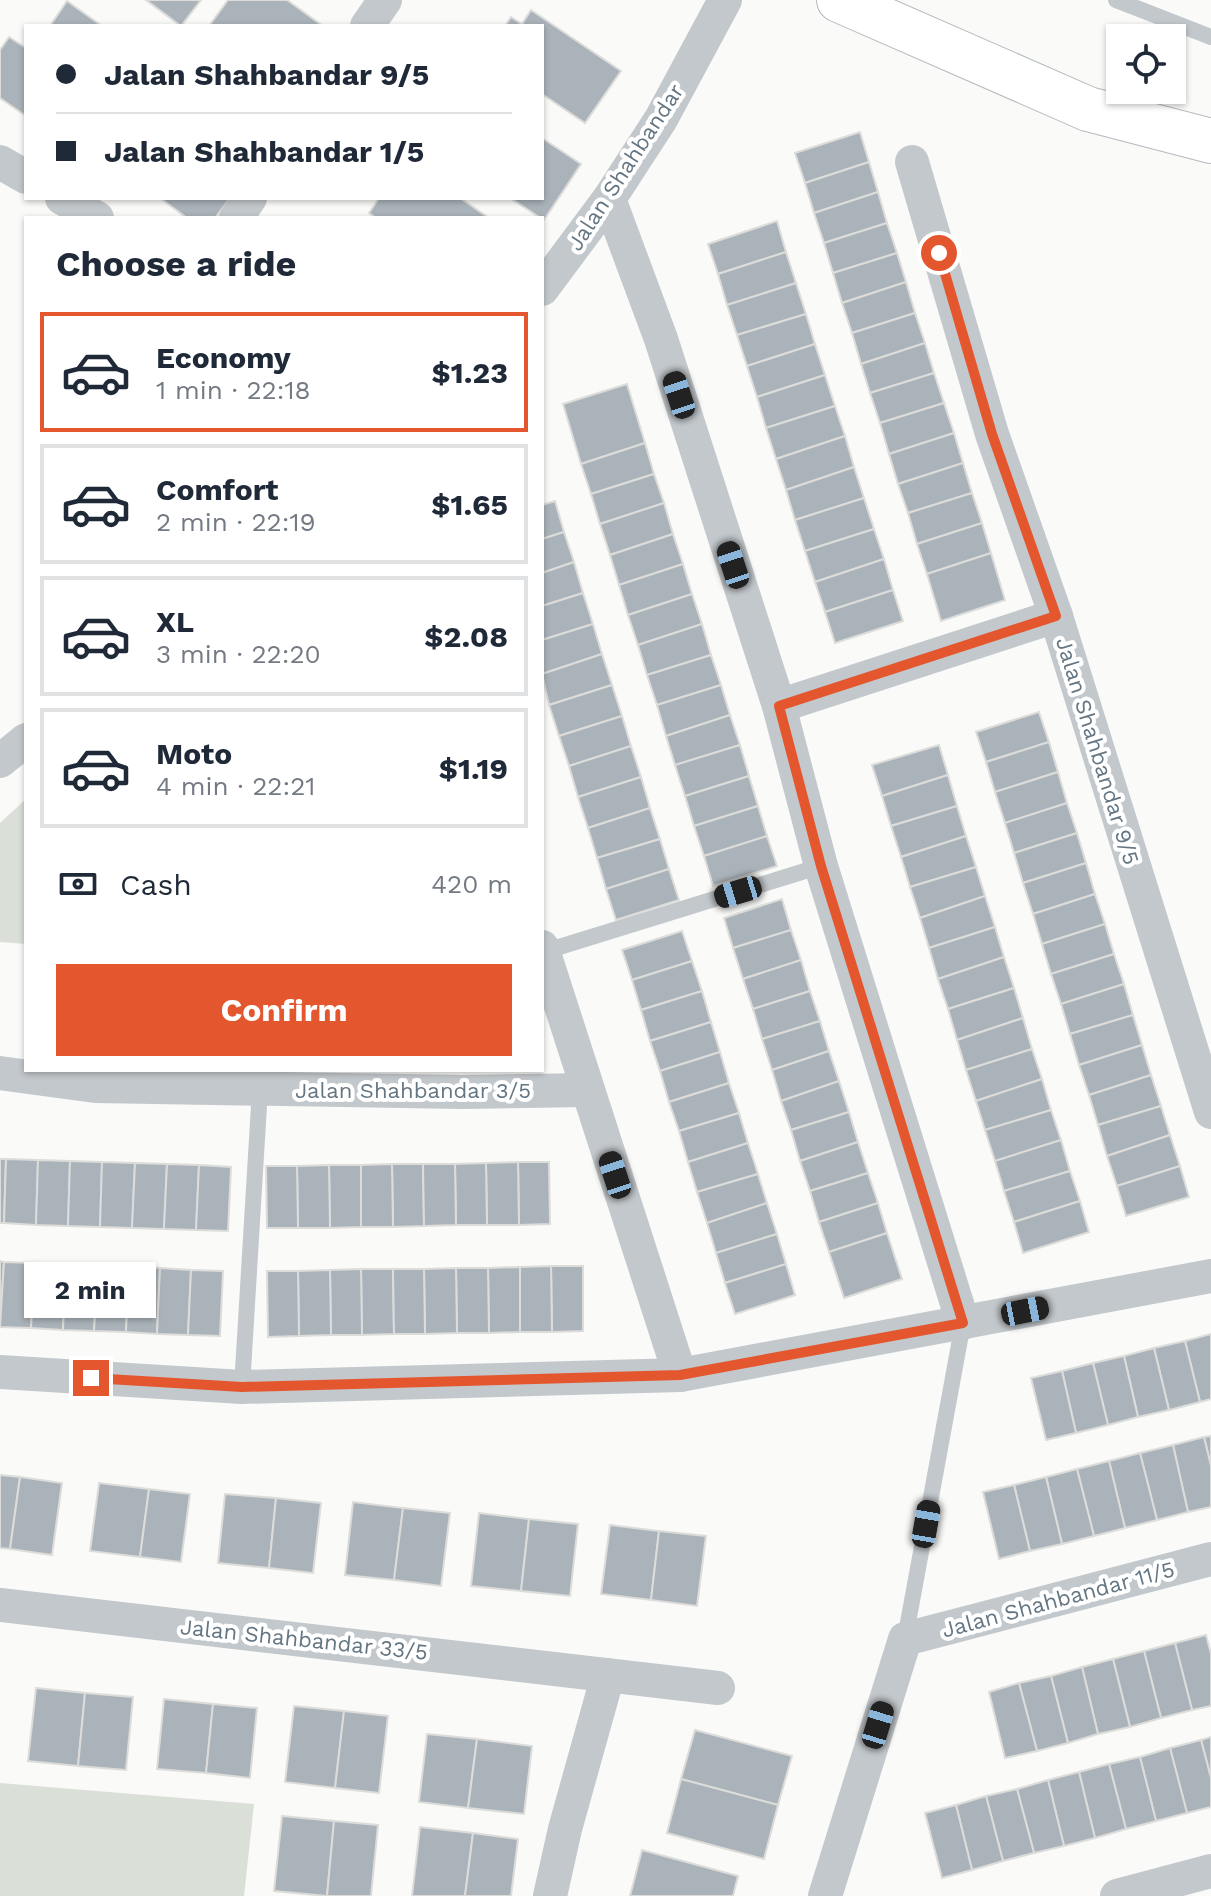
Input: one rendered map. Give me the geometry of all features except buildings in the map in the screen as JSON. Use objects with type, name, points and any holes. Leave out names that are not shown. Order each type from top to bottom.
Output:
[{"type":"street","points":[[368,24],[385,0]]},
{"type":"street","name":"Jalan Shahbandar","points":[[544,286],[609,199],[661,119],[725,0]]},
{"type":"street","points":[[839,0],[1088,109],[1211,141]]},
{"type":"street","points":[[0,162],[24,176]]},
{"type":"street","name":"Jalan Shahbandar 9/5","points":[[912,162],[992,434],[1056,616],[1211,1112]]},
{"type":"street","points":[[609,199],[661,339],[779,706],[821,866],[963,1323]]},
{"type":"street","points":[[66,200],[94,216]]},
{"type":"street","points":[[779,706],[1056,616]]},
{"type":"street","points":[[0,761],[24,742]]},
{"type":"street","points":[[544,953],[680,1375]]},
{"type":"street","name":"Jalan Shahbandar 3/5","points":[[0,1073],[95,1086],[588,1090]]},
{"type":"street","points":[[0,1372],[242,1387],[680,1375],[1211,1276]]},
{"type":"street","name":"Jalan Shahbandar 11/5","points":[[905,1639],[1211,1559]]},
{"type":"street","name":"Jalan Shahbandar 33/5","points":[[0,1605],[718,1688]]},
{"type":"street","points":[[825,1896],[905,1639]]},
{"type":"street","points":[[550,1896],[565,1829],[608,1675]]},
{"type":"street","points":[[1117,1896],[1211,1871]]},
{"type":"lane","points":[[1116,0],[1211,37]]},
{"type":"lane","points":[[544,950],[821,866]]},
{"type":"lane","points":[[242,1387],[260,1089]]},
{"type":"lane","points":[[905,1639],[963,1323]]},
{"type":"shaded area","points":[[24,801],[24,944],[0,942],[0,823]]},
{"type":"shaded area","points":[[0,1783],[254,1804],[244,1896],[0,1896]]},
{"type":"route","points":[[91,1378],[242,1387],[680,1375],[963,1323],[821,866],[779,706],[1056,616],[992,434],[939,253]]}]
